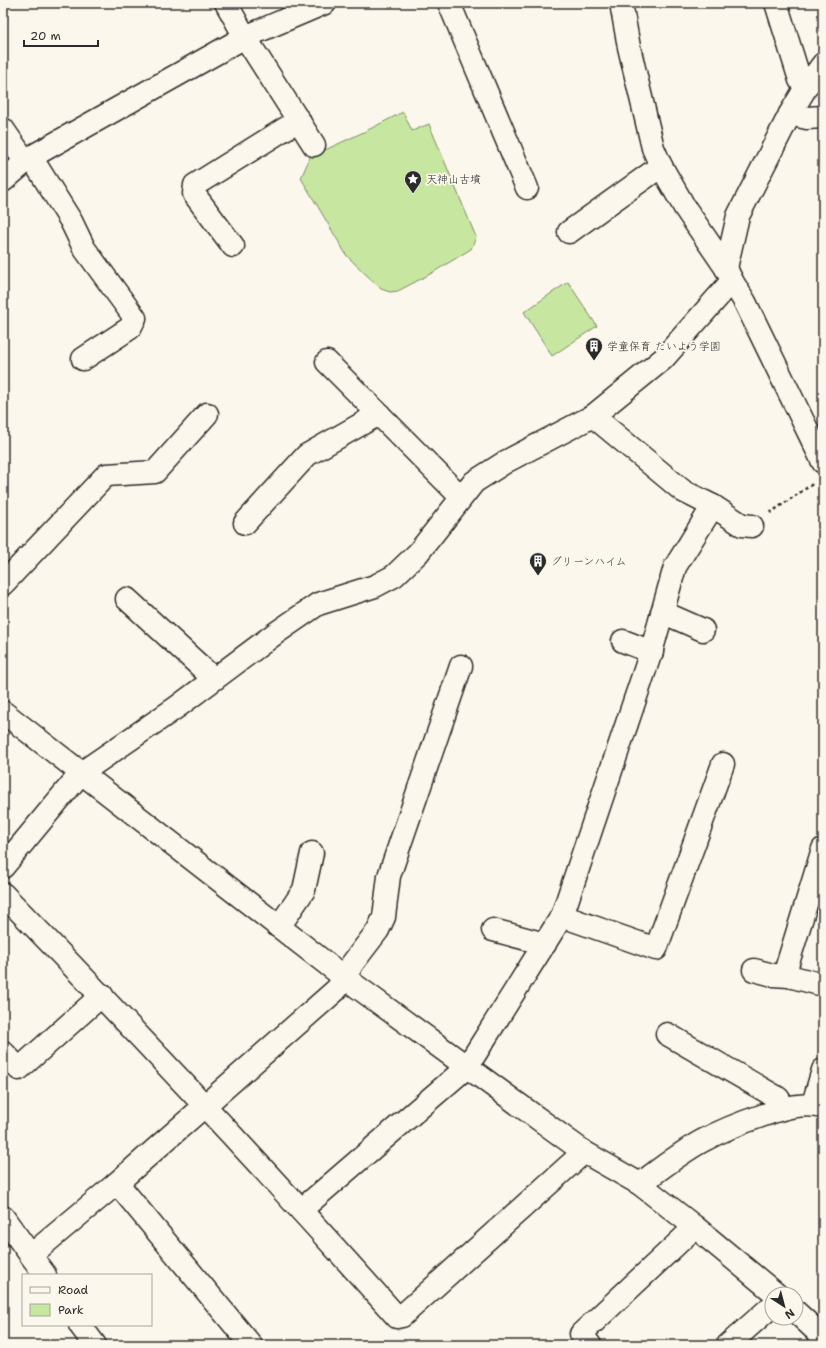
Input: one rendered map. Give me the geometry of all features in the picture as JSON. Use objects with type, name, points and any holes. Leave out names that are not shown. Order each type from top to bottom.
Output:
[{"type":"street","points":[[226,3],[245,37],[314,145]]},
{"type":"street","points":[[3,181],[28,159],[245,37],[325,3]]},
{"type":"street","points":[[449,3],[527,188]]},
{"type":"street","points":[[621,3],[629,47],[653,148],[661,166],[685,208],[729,274],[745,302],[820,472]]},
{"type":"street","points":[[776,3],[800,80],[808,84]]},
{"type":"street","points":[[3,867],[81,773],[177,707],[214,678],[318,604],[375,586],[394,576],[418,553],[474,482],[507,461],[593,416],[663,359],[729,274],[738,216],[790,114],[808,84],[823,64]]},
{"type":"street","points":[[790,114],[807,118],[823,117]]},
{"type":"street","points":[[233,246],[194,194],[195,185],[299,120]]},
{"type":"street","points":[[3,129],[28,159],[71,221],[84,248],[135,318],[130,328],[83,359]]},
{"type":"street","points":[[569,232],[661,166]]},
{"type":"street","points":[[327,362],[461,497]]},
{"type":"street","points":[[3,584],[106,475],[155,472],[207,414]]},
{"type":"street","points":[[245,523],[304,452],[379,414]]},
{"type":"street","points":[[593,416],[683,491],[713,506],[742,525],[752,526]]},
{"type":"street","points":[[301,1210],[468,1067],[562,916],[652,652],[674,567],[713,506]]},
{"type":"street","points":[[127,599],[214,678]]},
{"type":"street","points":[[662,612],[703,630]]},
{"type":"street","points":[[623,641],[652,652]]},
{"type":"street","points":[[31,1255],[117,1183],[336,990],[345,978],[352,964],[378,930],[388,921],[389,876],[423,800],[446,684],[461,666]]},
{"type":"street","points":[[3,712],[345,978],[584,1152],[640,1184],[766,1286]]},
{"type":"street","points":[[562,916],[656,949],[723,764]]},
{"type":"street","points":[[789,976],[787,966],[823,849]]},
{"type":"street","points":[[278,927],[304,890],[312,853]]},
{"type":"street","points":[[3,894],[102,996],[301,1210],[397,1317],[402,1316],[584,1152]]},
{"type":"street","points":[[493,930],[545,944]]},
{"type":"street","points":[[754,970],[773,975],[789,976],[823,986]]},
{"type":"street","points":[[3,1052],[19,1069],[102,996]]},
{"type":"street","points":[[667,1034],[682,1054],[778,1098],[784,1108]]},
{"type":"street","points":[[640,1184],[668,1163],[702,1141],[742,1123],[784,1108],[818,1105],[823,1070]]},
{"type":"street","points":[[117,1183],[251,1345]]},
{"type":"street","points":[[3,1217],[44,1274]]},
{"type":"street","points":[[590,1345],[581,1334],[695,1227]]},
{"type":"street","points":[[728,1345],[764,1313]]},
{"type":"street","points":[[804,1319],[823,1337]]},
{"type":"street","points":[[81,1326],[94,1345]]},
{"type":"path","points":[[752,526],[820,472]]},
{"type":"green space","points":[[403,112],[412,131],[429,124],[476,237],[471,249],[432,273],[398,291],[390,292],[381,289],[347,256],[301,178],[310,157]]},
{"type":"green space","points":[[568,282],[597,326],[552,356],[524,312]]},
{"type":"place","name":"天神山古墳","points":[[413,194]]},
{"type":"place","name":"学童保育 たいよう学園","points":[[594,361]]},
{"type":"place","name":"グリーンハイム","points":[[538,576]]}]
